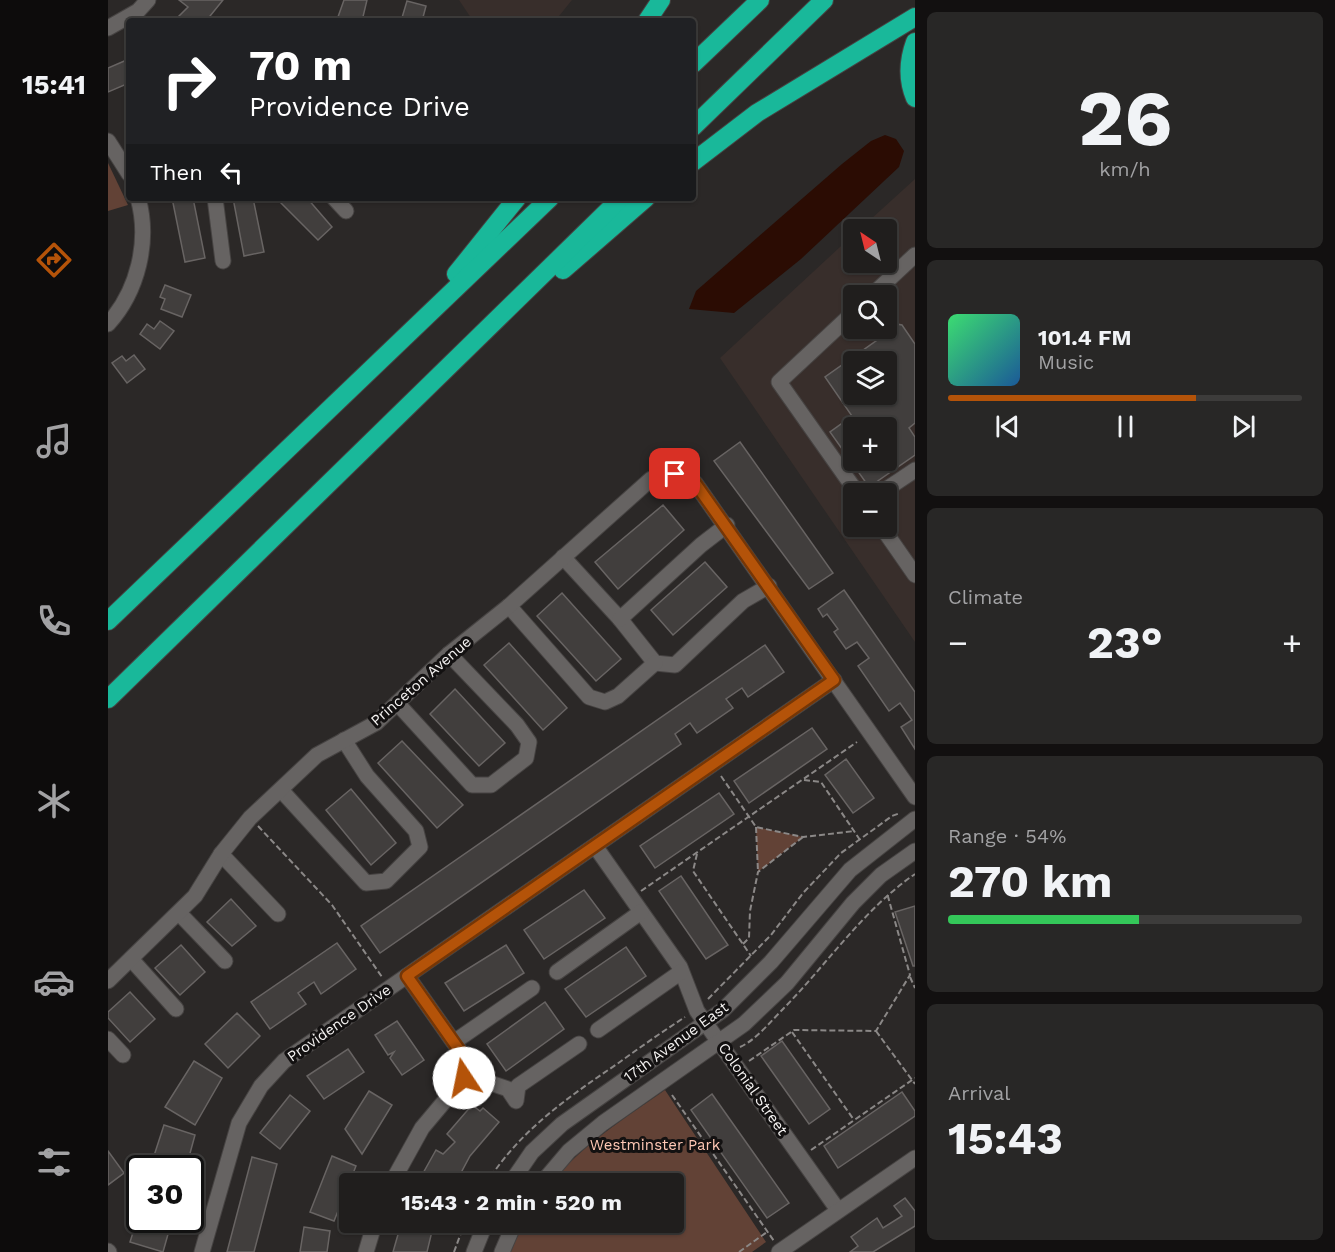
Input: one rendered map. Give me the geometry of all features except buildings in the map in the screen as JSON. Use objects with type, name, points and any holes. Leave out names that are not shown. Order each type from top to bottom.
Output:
[{"type":"highway","points":[[649,18],[661,0]]},
{"type":"highway","points":[[696,61],[760,0]]},
{"type":"highway","points":[[696,125],[824,0]]},
{"type":"highway","points":[[696,160],[757,113],[915,17]]},
{"type":"highway","points":[[915,42],[909,57],[909,74],[915,98]]},
{"type":"highway","points":[[409,332],[515,201]]},
{"type":"highway","points":[[108,621],[547,201]]},
{"type":"highway","points":[[108,699],[618,201]]},
{"type":"highway","points":[[421,393],[643,201]]},
{"type":"street","points":[[108,28],[138,11],[148,0]]},
{"type":"street","points":[[108,141],[126,169]]},
{"type":"street","points":[[108,324],[123,305],[139,266],[142,243],[138,201]]},
{"type":"street","points":[[215,201],[223,261]]},
{"type":"street","points":[[337,201],[346,211]]},
{"type":"street","points":[[883,285],[915,255]]},
{"type":"street","points":[[843,322],[779,382],[850,483]]},
{"type":"street","points":[[896,483],[915,470]]},
{"type":"street","name":"Princeton Avenue","points":[[108,981],[195,896],[221,854],[250,818],[317,755],[376,723],[449,654],[509,606],[651,479],[675,474],[695,483],[726,525]]},
{"type":"street","points":[[620,619],[726,525],[915,797]]},
{"type":"street","points":[[889,537],[915,575]]},
{"type":"street","points":[[563,557],[620,619],[655,663],[675,665],[743,601],[769,586]]},
{"type":"street","points":[[509,606],[590,697],[605,702],[618,696],[655,663]]},
{"type":"street","points":[[397,704],[472,785],[491,785],[526,758],[529,742],[517,725],[449,654]]},
{"type":"street","name":"Providence Drive","points":[[202,1252],[239,1123],[261,1086],[284,1061],[834,680]]},
{"type":"street","points":[[281,789],[366,883],[386,881],[420,847],[416,831],[367,776],[344,740]]},
{"type":"street","name":"17th Avenue East","points":[[518,1173],[532,1152],[562,1124],[723,1010],[771,962],[850,870],[915,819]]},
{"type":"street","name":"Colonial Street","points":[[595,846],[681,972],[697,1011],[705,1023],[838,1210]]},
{"type":"street","name":"17th Avenue East","points":[[550,1173],[569,1151],[603,1123],[722,1045],[787,983],[853,903],[881,875],[915,851]]},
{"type":"street","points":[[221,854],[278,914]]},
{"type":"street","points":[[557,972],[641,912]]},
{"type":"street","points":[[179,913],[225,961]]},
{"type":"street","points":[[131,959],[176,1009]]},
{"type":"street","points":[[598,1030],[681,972]]},
{"type":"street","points":[[397,1173],[422,1128],[464,1078],[462,1054],[407,976]]},
{"type":"street","points":[[454,1042],[532,988]]},
{"type":"street","points":[[108,1039],[123,1055]]},
{"type":"street","points":[[464,1074],[508,1089],[516,1101],[518,1086],[579,1044]]},
{"type":"street","points":[[780,1251],[915,1158]]},
{"type":"street","points":[[366,1252],[372,1233]]},
{"type":"street","points":[[474,1252],[482,1233]]},
{"type":"street","points":[[502,1252],[510,1233]]},
{"type":"path","points":[[632,898],[857,742]]},
{"type":"path","points":[[719,773],[756,827],[758,872],[750,911],[749,938],[743,944]]},
{"type":"path","points":[[802,780],[821,782],[860,840]]},
{"type":"path","points":[[250,818],[332,905],[389,988]]},
{"type":"path","points":[[756,827],[803,837],[855,831]]},
{"type":"path","points":[[758,872],[803,837]]},
{"type":"path","points":[[698,852],[693,871],[751,956]]},
{"type":"path","points":[[722,1045],[742,1047],[766,1027],[807,985],[863,917],[887,893],[915,874]]},
{"type":"path","points":[[887,893],[915,988]]},
{"type":"path","points":[[876,1031],[910,975]]},
{"type":"path","points":[[739,1068],[792,1032],[876,1031]]},
{"type":"path","points":[[876,1031],[914,1079],[915,1084]]},
{"type":"path","points":[[792,1032],[854,1120]]},
{"type":"path","points":[[801,1157],[914,1079]]},
{"type":"path","points":[[672,1095],[780,1251]]},
{"type":"path","points":[[739,1252],[768,1232]]},
{"type":"path","points":[[454,1252],[461,1233]]},
{"type":"shaded area","points":[[459,0],[572,0],[557,18],[471,18]]},
{"type":"shaded area","points":[[885,135],[896,139],[904,151],[899,167],[801,259],[734,313],[689,309],[696,291],[871,141]]},
{"type":"shaded area","points":[[915,179],[915,642],[720,358],[843,244],[843,273],[897,273],[897,219],[871,219]]},
{"type":"green space","points":[[108,163],[128,205],[108,211]]},
{"type":"green space","points":[[756,827],[803,837],[758,872]]},
{"type":"green space","name":"Westminster Park","points":[[665,1090],[766,1242],[752,1252],[508,1252],[518,1233],[684,1233],[684,1173],[560,1173],[590,1144]]},
{"type":"route","points":[[464,1078],[462,1054],[407,976],[834,680],[695,483],[675,474]]}]
